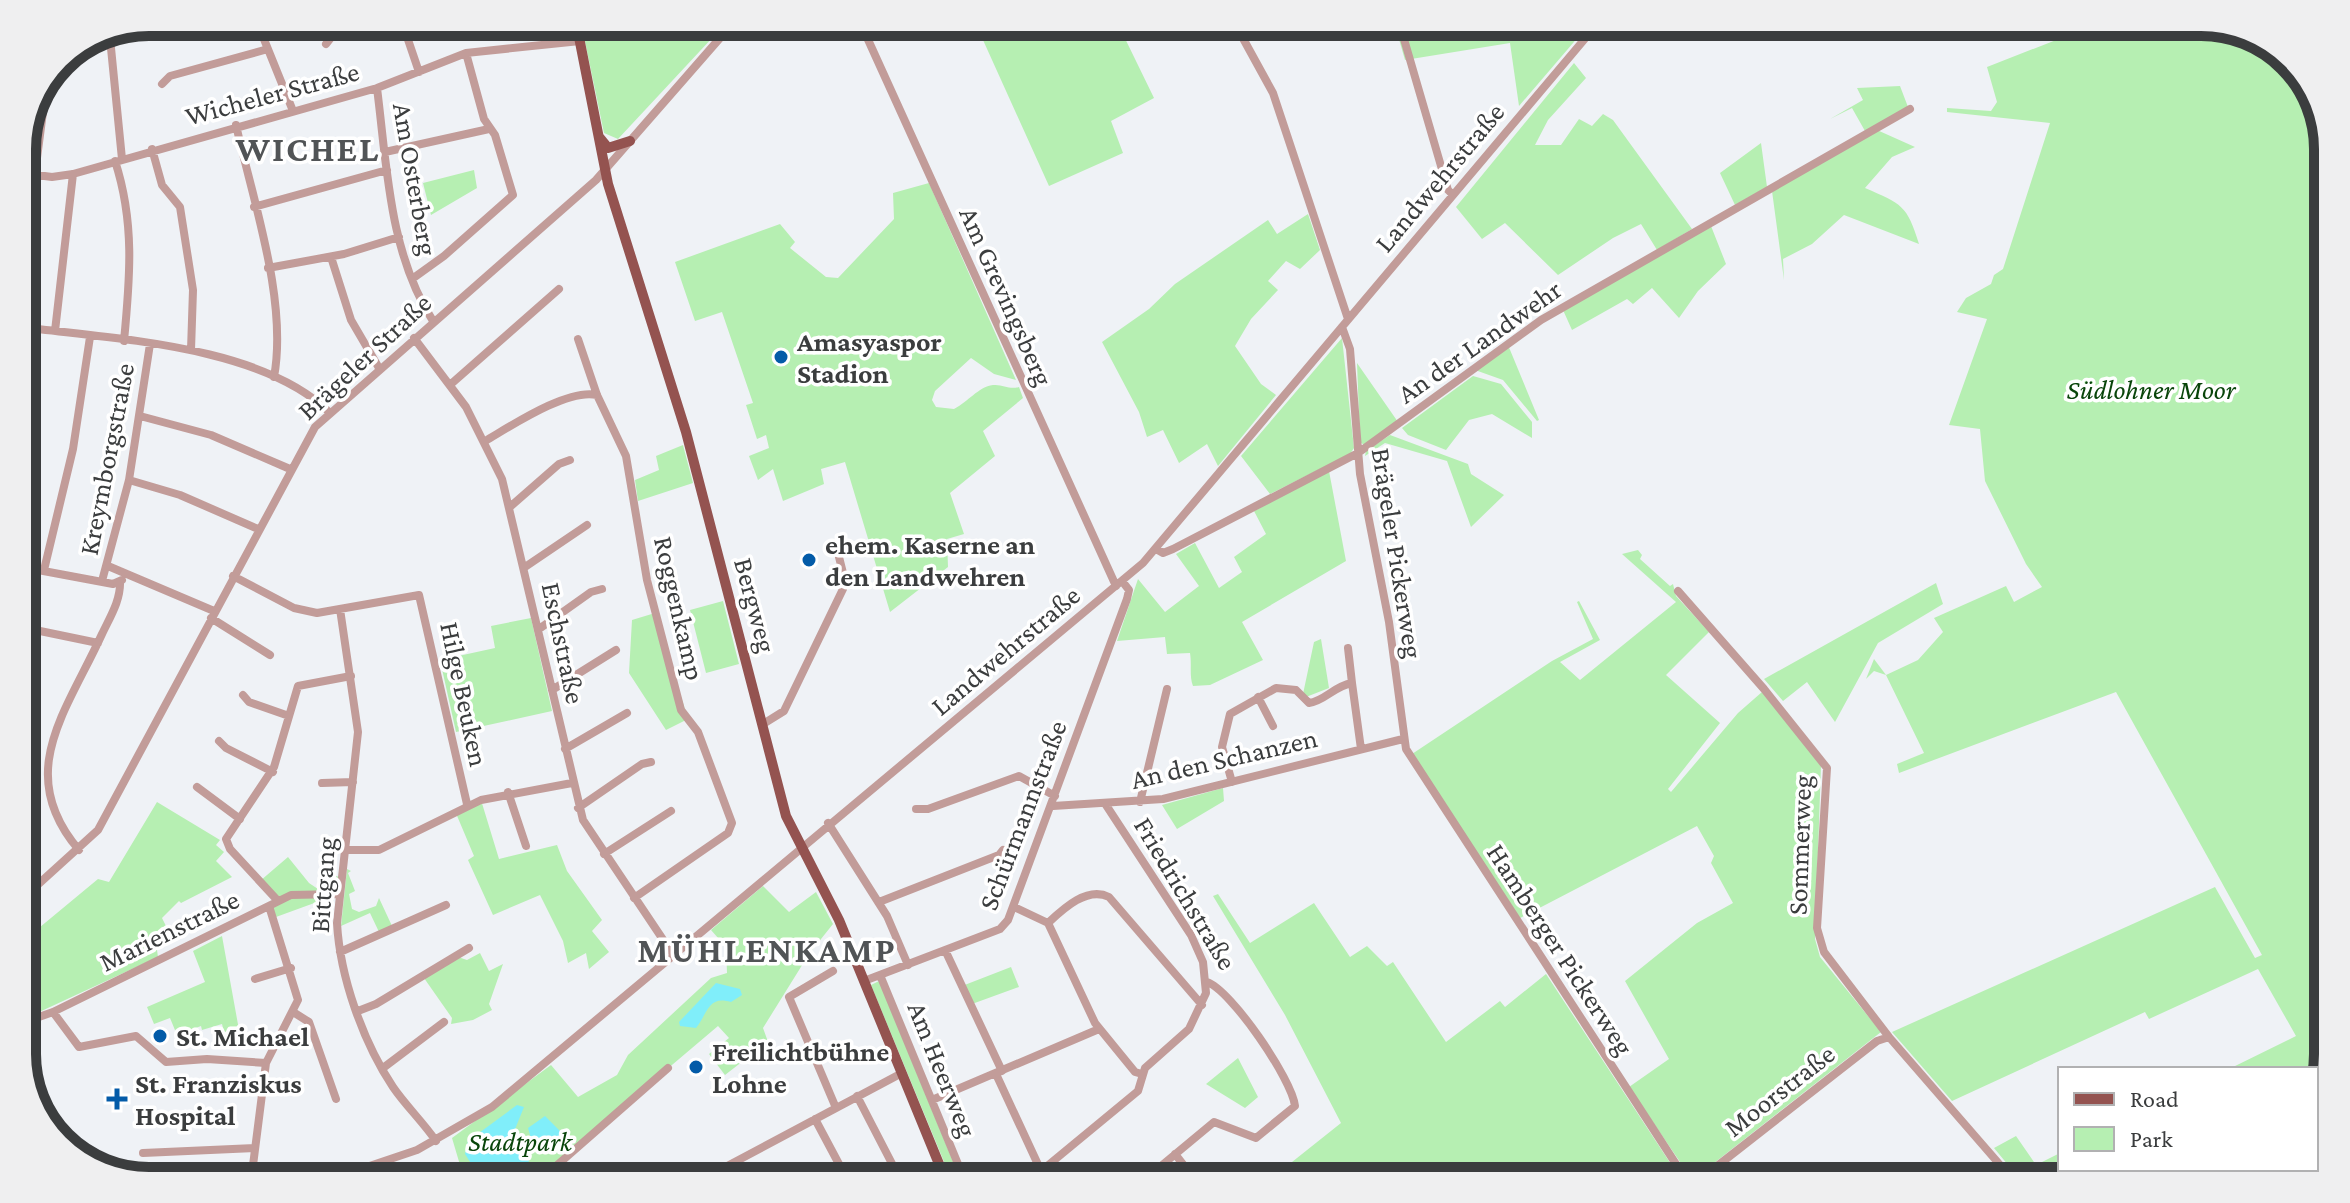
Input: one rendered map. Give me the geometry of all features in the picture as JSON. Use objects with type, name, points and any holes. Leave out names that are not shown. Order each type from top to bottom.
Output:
[{"type":"main road","name":"Bergweg","points":[[579,36],[605,171],[686,432],[786,816],[864,981],[940,1167]]},
{"type":"main road","points":[[596,132],[608,148],[630,141]]},
{"type":"street","points":[[263,36],[293,111]]},
{"type":"street","points":[[326,44],[332,36]]},
{"type":"street","points":[[407,36],[419,72]]},
{"type":"street","name":"Brägeler Straße","points":[[36,887],[79,850],[102,822],[315,427],[605,171],[722,36]]},
{"type":"street","name":"Am Grevingsberg","points":[[866,36],[1043,432],[1119,584]]},
{"type":"street","name":"Brägeler Pickerweg","points":[[1242,36],[1273,93],[1345,323],[1358,453],[1389,622],[1403,739]]},
{"type":"street","points":[[1403,36],[1448,190],[1453,195]]},
{"type":"street","name":"Landwehrstraße","points":[[364,1167],[436,1141],[515,1089],[828,823],[1119,584],[1156,549],[1587,36]]},
{"type":"street","name":"Wicheler Straße","points":[[36,175],[73,174],[236,125],[377,88],[466,53],[580,41]]},
{"type":"street","points":[[110,43],[118,160],[131,235],[124,341]]},
{"type":"street","points":[[162,84],[170,76],[268,49]]},
{"type":"street","points":[[412,279],[511,199],[508,180],[466,53]]},
{"type":"street","name":"Am Osterberg","points":[[377,88],[399,237],[412,279],[433,321]]},
{"type":"street","name":"An der Landwehr","points":[[1156,549],[1163,553],[1173,549],[1358,453],[1541,320],[1910,109]]},
{"type":"street","points":[[36,161],[43,113]]},
{"type":"street","points":[[236,125],[268,268],[277,338],[274,377]]},
{"type":"street","points":[[385,152],[489,129]]},
{"type":"street","points":[[152,149],[162,185],[180,207],[193,290],[191,350]]},
{"type":"street","points":[[254,207],[387,170]]},
{"type":"street","points":[[55,331],[73,174]]},
{"type":"street","points":[[268,268],[331,257],[399,237]]},
{"type":"street","points":[[331,257],[351,320],[379,368]]},
{"type":"street","points":[[451,384],[559,289]]},
{"type":"street","points":[[36,329],[191,350],[274,377],[310,396],[329,412]]},
{"type":"street","points":[[44,570],[73,449],[90,337]]},
{"type":"street","name":"Eschstraße","points":[[414,338],[451,384],[485,441],[511,506],[578,808],[604,854],[674,956]]},
{"type":"street","points":[[485,441],[553,405],[584,394],[597,395],[578,339]]},
{"type":"street","name":"Kreymborgstraße","points":[[102,581],[129,480],[150,344]]},
{"type":"street","name":"Roggenkamp","points":[[597,395],[626,456],[647,580],[681,710],[698,732],[732,823],[728,833],[634,898]]},
{"type":"street","points":[[140,416],[211,435],[290,469]]},
{"type":"street","points":[[511,506],[559,464],[570,460]]},
{"type":"street","points":[[129,480],[180,495],[258,529]]},
{"type":"street","points":[[525,567],[587,525]]},
{"type":"street","points":[[763,724],[784,711],[843,589],[845,581],[836,545]]},
{"type":"street","points":[[108,566],[133,574],[212,615],[270,655]]},
{"type":"street","points":[[36,569],[102,581],[120,581],[133,574]]},
{"type":"street","points":[[233,576],[294,608],[317,613],[340,609]]},
{"type":"street","points":[[79,850],[54,816],[49,801],[48,769],[64,713],[119,596],[120,581]]},
{"type":"street","name":"Schürmannstraße","points":[[864,981],[1000,929],[1014,907],[1053,806],[1127,599],[1129,590],[1119,584]]},
{"type":"street","points":[[539,629],[591,592],[602,589]]},
{"type":"street","name":"Sommerweg","points":[[1678,591],[1824,762],[1827,790],[1819,940],[1832,963],[1889,1037],[2002,1167]]},
{"type":"street","name":"Hilge Beuken","points":[[340,609],[419,595],[467,804]]},
{"type":"street","name":"Bittgang","points":[[340,609],[358,732],[339,894],[337,923],[340,952],[358,1011],[383,1068],[436,1141]]},
{"type":"street","points":[[40,631],[98,643]]},
{"type":"street","points":[[1348,648],[1361,749]]},
{"type":"street","points":[[552,690],[616,650]]},
{"type":"street","points":[[253,1167],[266,1063],[293,1012],[298,992],[273,904],[225,843],[273,772],[298,686],[351,676]]},
{"type":"street","points":[[1232,782],[1222,747],[1230,714],[1276,688],[1296,690],[1309,703],[1334,688],[1352,683]]},
{"type":"street","points":[[1140,802],[1167,689]]},
{"type":"street","points":[[243,695],[249,702],[289,716]]},
{"type":"street","points":[[1258,697],[1273,726]]},
{"type":"street","points":[[565,749],[627,713]]},
{"type":"street","name":"An den Schanzen","points":[[1053,806],[1140,802],[1403,739]]},
{"type":"street","name":"Hamberger Pickerweg","points":[[1403,739],[1411,759],[1678,1167]]},
{"type":"street","points":[[219,741],[226,748],[273,772]]},
{"type":"street","points":[[578,808],[642,764],[651,762]]},
{"type":"street","points":[[916,809],[928,809],[1019,776],[1055,796]]},
{"type":"street","points":[[322,783],[353,782]]},
{"type":"street","points":[[346,850],[379,850],[467,804],[508,792],[572,783]]},
{"type":"street","points":[[197,787],[240,819]]},
{"type":"street","points":[[508,792],[526,846]]},
{"type":"street","name":"Friedrichstraße","points":[[1106,805],[1191,935],[1207,982],[1222,993],[1261,1040],[1294,1101],[1292,1111],[1256,1138],[1214,1122],[1175,1154]]},
{"type":"street","points":[[604,854],[671,811]]},
{"type":"street","points":[[828,823],[879,902],[908,965]]},
{"type":"street","points":[[879,902],[999,855],[1003,850]]},
{"type":"street","name":"Marienstraße","points":[[36,1018],[297,894],[339,894]]},
{"type":"street","points":[[1048,923],[1072,902],[1097,894],[1109,897],[1202,1005]]},
{"type":"street","points":[[340,952],[446,905]]},
{"type":"street","points":[[1014,907],[1048,923],[1099,1029],[1135,1072],[1142,1074]]},
{"type":"street","points":[[358,1011],[376,1004],[469,948]]},
{"type":"street","points":[[945,950],[1039,1167]]},
{"type":"street","points":[[255,979],[291,968]]},
{"type":"street","points":[[833,971],[789,997],[836,1108]]},
{"type":"street","name":"Am Heerweg","points":[[880,975],[959,1167]]},
{"type":"street","points":[[1046,1167],[1138,1091],[1142,1074],[1189,1029],[1202,1005],[1207,982]]},
{"type":"street","points":[[53,1012],[79,1047],[136,1036],[166,1062],[212,1059],[266,1063]]},
{"type":"street","points":[[293,1012],[309,1022],[336,1099]]},
{"type":"street","points":[[383,1068],[444,1022]]},
{"type":"street","points":[[932,1100],[1099,1029]]},
{"type":"street","name":"Moorstraße","points":[[1716,1167],[1877,1041],[1889,1037]]},
{"type":"street","points":[[555,1167],[668,1068]]},
{"type":"street","points":[[725,1167],[902,1073]]},
{"type":"street","points":[[857,1096],[894,1167]]},
{"type":"street","points":[[815,1119],[841,1167]]},
{"type":"street","points":[[143,1153],[255,1148]]},
{"type":"street","points":[[1160,1167],[1175,1154],[1185,1167]]},
{"type":"green space","points":[[584,36],[714,36],[618,139],[604,133]]},
{"type":"green space","points":[[993,36],[1124,36],[1154,98],[1111,121],[1123,153],[1049,186],[983,40]]},
{"type":"green space","points":[[1398,36],[1579,36],[1519,106],[1510,43],[1405,60]]},
{"type":"green space","name":"Südlohner Moor","points":[[2066,36],[2201,36],[2223,38],[2251,48],[2275,64],[2295,86],[2308,113],[2314,142],[2313,1067],[2233,1067],[2296,1036],[2258,969],[2149,1019],[2145,1012],[1952,1101],[1892,1032],[2215,887],[2255,958],[2262,955],[2116,692],[1899,773],[1897,764],[1924,753],[1886,675],[1918,660],[1943,632],[1934,618],[2006,586],[2014,602],[2042,587],[2026,564],[1985,481],[1980,429],[1949,425],[1987,319],[1957,312],[1966,298],[1991,284],[1994,275],[2003,269],[2050,123],[1947,112],[1947,108],[1991,111],[1997,102],[1987,67]]},
{"type":"green space","points":[[1574,63],[1586,78],[1548,120],[1535,145],[1561,145],[1579,119],[1592,126],[1603,114],[1613,120],[1692,229],[1657,250],[1641,224],[1613,238],[1558,275],[1505,223],[1482,239],[1456,207]]},
{"type":"green space","points":[[1900,86],[1908,107],[1865,131],[1852,108],[1830,119],[1863,100],[1857,88]]},
{"type":"green space","points":[[1877,130],[1915,147],[1892,157],[1865,188],[1901,207],[1911,221],[1919,244],[1844,215],[1812,244],[1783,259],[1784,280],[1772,191]]},
{"type":"green space","points":[[1761,143],[1767,187],[1735,205],[1720,173]]},
{"type":"green space","points":[[474,170],[477,188],[431,215],[423,183]]},
{"type":"green space","points":[[929,183],[1016,380],[994,374],[971,358],[935,391],[932,400],[936,407],[954,409],[993,385],[1019,387],[1023,398],[983,431],[995,456],[950,493],[964,534],[947,539],[948,567],[890,612],[845,462],[821,469],[824,484],[783,501],[773,469],[758,480],[749,456],[769,448],[766,435],[757,439],[746,405],[753,403],[722,312],[695,321],[675,262],[780,224],[795,242],[790,248],[826,277],[838,278],[894,219],[893,193]]},
{"type":"green space","points":[[1308,214],[1320,250],[1300,269],[1286,261],[1268,281],[1278,290],[1251,319],[1235,346],[1261,384],[1276,395],[1218,466],[1207,444],[1179,463],[1163,430],[1147,437],[1139,412],[1102,342],[1149,309],[1175,284],[1268,220],[1277,234]]},
{"type":"green space","points":[[1711,226],[1726,264],[1698,291],[1679,318],[1652,288],[1633,304],[1627,299],[1572,330],[1563,310]]},
{"type":"green space","points":[[1342,338],[1354,448],[1350,454],[1270,494],[1241,456]]},
{"type":"green space","points":[[1508,345],[1537,421],[1503,380],[1475,370]]},
{"type":"green space","points":[[1357,363],[1398,422],[1364,445],[1360,442]]},
{"type":"green space","points":[[1473,376],[1501,384],[1532,422],[1532,438],[1492,414],[1469,420],[1446,450],[1408,435],[1402,428]]},
{"type":"green space","points":[[1390,435],[1468,464],[1471,474],[1504,495],[1471,527],[1447,461],[1385,443],[1365,456],[1366,451]]},
{"type":"green space","points":[[683,445],[693,483],[638,501],[635,480],[659,470],[656,456]]},
{"type":"green space","points":[[1329,471],[1346,561],[1242,622],[1263,660],[1210,685],[1193,686],[1190,653],[1167,654],[1165,637],[1117,641],[1138,579],[1165,612],[1199,586],[1176,554],[1195,543],[1219,588],[1242,572],[1234,557],[1266,534],[1254,511]]},
{"type":"green space","points":[[1638,550],[1642,555],[1640,559],[1670,586],[1673,584],[1676,596],[1709,632],[1666,675],[1720,723],[1668,789],[1671,792],[1738,713],[1762,692],[1821,765],[1815,939],[1820,957],[1881,1032],[1709,1167],[1684,1167],[1629,1087],[1669,1059],[1625,981],[1697,923],[1733,903],[1711,863],[1714,856],[1697,826],[1520,918],[1412,754],[1552,661],[1593,639],[1577,602],[1600,640],[1560,662],[1580,680],[1676,602],[1622,554]]},
{"type":"green space","points":[[1936,583],[1943,604],[1878,643],[1835,722],[1807,682],[1783,701],[1764,679]]},
{"type":"green space","points":[[723,601],[739,664],[706,673],[690,610]]},
{"type":"green space","points":[[655,613],[688,719],[666,730],[629,673],[632,620]]},
{"type":"green space","points":[[531,618],[552,711],[456,732],[440,660],[495,648],[491,626]]},
{"type":"green space","points":[[1321,639],[1329,688],[1306,697],[1303,694],[1314,642]]},
{"type":"green space","points":[[1874,659],[1886,675],[1874,671],[1866,679]]},
{"type":"green space","points":[[1223,788],[1224,801],[1177,829],[1162,805]]},
{"type":"green space","points":[[481,800],[499,859],[557,845],[567,871],[602,920],[592,931],[609,952],[589,969],[586,953],[568,963],[563,941],[540,895],[493,915],[468,860],[474,856],[455,811]]},
{"type":"green space","points":[[157,802],[220,840],[216,845],[224,852],[216,861],[232,877],[181,903],[179,901],[162,918],[169,932],[156,943],[158,957],[36,1014],[36,930],[98,879],[109,882]]},
{"type":"green space","points":[[288,857],[309,883],[318,889],[333,882],[335,876],[341,877],[339,894],[276,917],[269,906],[277,902],[260,881]]},
{"type":"green space","points":[[347,869],[351,871],[348,873],[355,891],[349,894],[352,909],[359,912],[376,906],[379,898],[392,926],[379,932],[370,913],[341,926]]},
{"type":"green space","name":"Stadtpark","points":[[763,886],[789,912],[816,892],[833,924],[809,954],[763,1028],[771,1050],[752,1054],[725,1075],[709,1054],[729,1038],[718,1026],[552,1167],[459,1167],[452,1138],[551,1065],[578,1097],[617,1075],[628,1055],[711,978],[727,973],[726,947],[711,930]]},
{"type":"green space","points":[[1218,894],[1250,943],[1314,903],[1350,957],[1367,946],[1387,966],[1393,962],[1446,1042],[1500,1001],[1505,1007],[1546,974],[1673,1167],[1286,1167],[1341,1123],[1285,1015],[1213,896]]},
{"type":"green space","points":[[222,936],[239,1030],[224,1032],[222,1024],[202,1030],[201,1026],[177,1035],[170,1018],[154,1024],[147,1007],[205,982],[193,951]]},
{"type":"green space","points":[[480,953],[489,971],[503,964],[489,1004],[492,1010],[473,1020],[451,1024],[452,1018],[424,978],[458,957],[467,960]]},
{"type":"green space","points":[[1011,967],[1019,987],[972,1004],[962,986]]},
{"type":"green space","points":[[879,981],[955,1167],[946,1167],[871,985]]},
{"type":"green space","points":[[1238,1058],[1258,1097],[1245,1108],[1206,1084]]},
{"type":"green space","points":[[2016,1136],[2036,1165],[2058,1154],[2058,1167],[2010,1167],[1994,1148]]},
{"type":"water","points":[[716,983],[740,989],[742,995],[731,1002],[723,1000],[713,1003],[696,1028],[680,1026],[679,1022]]},
{"type":"water","points":[[517,1105],[524,1107],[511,1139],[530,1153],[527,1167],[473,1167],[465,1154],[468,1141]]},
{"type":"water","points":[[545,1116],[564,1135],[543,1150],[533,1145],[528,1128]]},
{"type":"waterway","points":[[530,1153],[537,1147]]},
{"type":"place","name":"Amasyaspor Stadion","points":[[781,357]]},
{"type":"place","name":"ehem. Kaserne an den Landwehren","points":[[809,560]]},
{"type":"place","name":"St. Michael","points":[[160,1036]]},
{"type":"place","name":"Freilichtbühne Lohne","points":[[696,1067]]},
{"type":"place","name":"St. Franziskus Hospital","points":[[117,1099]]},
{"type":"district","name":"WICHEL","points":[[308,148]]},
{"type":"district","name":"MÜHLENKAMP","points":[[767,949]]}]
